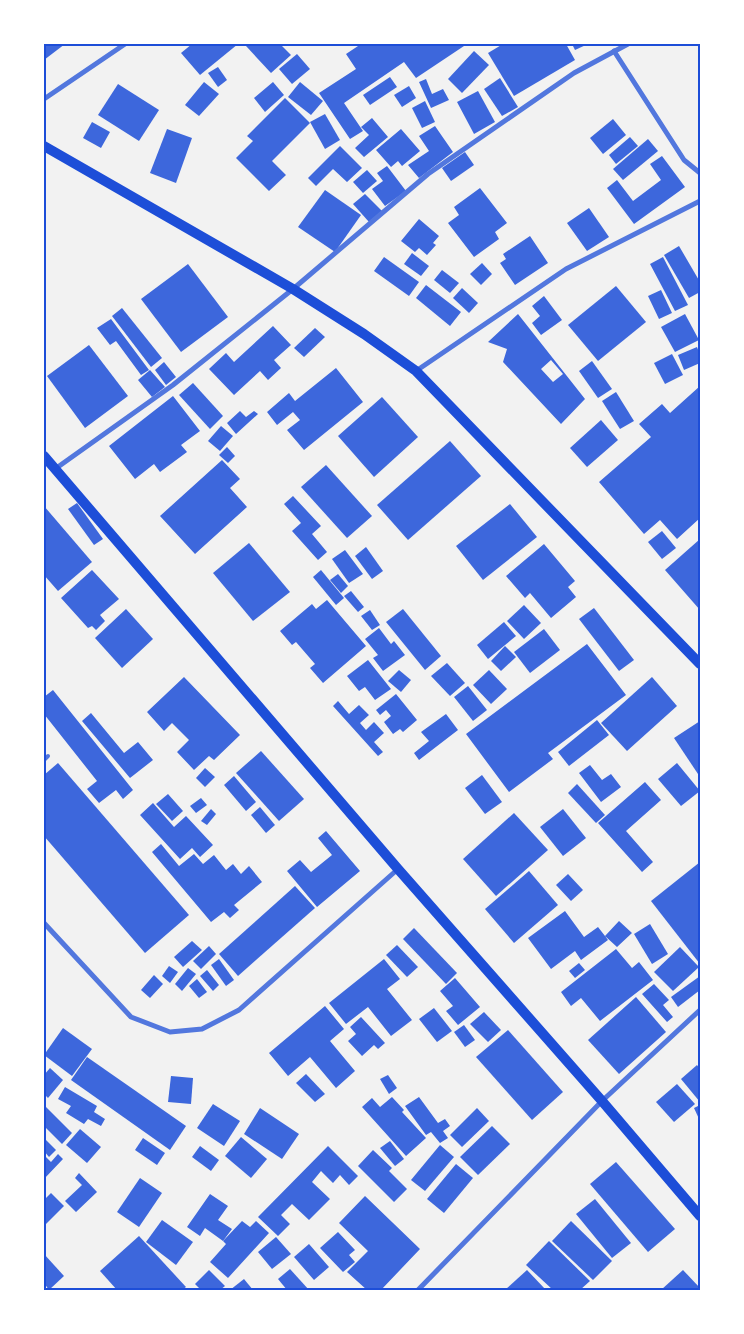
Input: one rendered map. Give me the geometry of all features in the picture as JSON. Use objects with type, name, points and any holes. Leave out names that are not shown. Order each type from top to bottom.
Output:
[{"type":"main road","points":[[44,146],[293,289],[364,334],[416,371],[700,664]]},
{"type":"main road","points":[[44,456],[398,869],[602,1101],[700,1216]]},
{"type":"street","points":[[44,99],[125,44]]},
{"type":"street","points":[[55,469],[174,385],[293,289],[428,174],[574,73],[628,44]]},
{"type":"street","points":[[614,51],[684,160],[700,173]]},
{"type":"street","points":[[416,371],[566,269],[700,201]]},
{"type":"street","points":[[44,923],[131,1017],[170,1032],[202,1029],[239,1010],[398,869]]},
{"type":"street","points":[[418,1290],[602,1101],[700,1010]]},
{"type":"lane","points":[[44,760],[48,756]]},
{"type":"building","points":[[44,44],[65,44],[44,60]]},
{"type":"building","points":[[192,44],[238,44],[200,75],[181,53]]},
{"type":"building","points":[[249,44],[280,44],[291,55],[271,73],[246,46]]},
{"type":"building","points":[[361,44],[467,44],[416,78],[404,62],[344,103],[363,131],[350,139],[319,93],[356,69],[346,54]]},
{"type":"building","points":[[503,44],[566,44],[575,60],[514,96],[488,53]]},
{"type":"building","points":[[572,44],[588,44],[575,50]]},
{"type":"building","points":[[474,51],[489,65],[462,93],[448,79]]},
{"type":"building","points":[[297,54],[310,69],[292,84],[279,69]]},
{"type":"building","points":[[218,67],[227,80],[218,87],[208,73]]},
{"type":"building","points":[[390,77],[397,87],[370,105],[363,95]]},
{"type":"building","points":[[500,78],[518,107],[502,116],[484,89]]},
{"type":"building","points":[[426,79],[432,94],[443,89],[449,100],[431,108],[419,82]]},
{"type":"building","points":[[204,82],[219,94],[199,116],[185,105]]},
{"type":"building","points":[[273,82],[284,95],[265,112],[254,98]]},
{"type":"building","points":[[300,82],[323,101],[311,115],[288,97]]},
{"type":"building","points":[[118,84],[159,110],[139,141],[98,115]]},
{"type":"building","points":[[409,86],[416,98],[402,107],[394,95]]},
{"type":"building","points":[[478,91],[495,122],[474,134],[457,102]]},
{"type":"building","points":[[285,98],[310,123],[272,161],[286,175],[269,191],[236,158],[253,141],[247,136]]},
{"type":"building","points":[[425,101],[435,122],[422,128],[412,108]]},
{"type":"building","points":[[325,114],[340,140],[325,149],[310,122]]},
{"type":"building","points":[[372,118],[388,137],[364,157],[355,148],[369,135],[361,127]]},
{"type":"building","points":[[613,119],[626,135],[603,154],[590,138]]},
{"type":"building","points":[[92,122],[110,132],[101,148],[83,138]]},
{"type":"building","points":[[435,126],[453,152],[419,178],[408,165],[429,151],[419,136]]},
{"type":"building","points":[[167,129],[192,138],[176,183],[150,173]]},
{"type":"building","points":[[401,129],[420,151],[402,166],[398,161],[391,167],[376,150]]},
{"type":"building","points":[[630,137],[638,146],[616,164],[609,155]]},
{"type":"building","points":[[648,139],[658,151],[623,180],[613,169]]},
{"type":"building","points":[[340,146],[362,168],[347,182],[333,169],[316,186],[308,178]]},
{"type":"building","points":[[465,152],[474,165],[451,181],[442,168]]},
{"type":"building","points":[[662,156],[685,187],[634,224],[607,188],[617,180],[633,201],[661,180],[650,164]]},
{"type":"building","points":[[387,166],[406,191],[385,206],[372,189],[383,181],[377,173]]},
{"type":"building","points":[[367,170],[377,181],[363,193],[353,182]]},
{"type":"building","points":[[480,188],[507,223],[495,232],[499,239],[474,257],[448,223],[459,215],[454,207]]},
{"type":"building","points":[[325,190],[361,215],[335,252],[298,227]]},
{"type":"building","points":[[365,194],[382,211],[369,222],[353,204]]},
{"type":"building","points":[[589,208],[609,237],[587,251],[567,223]]},
{"type":"building","points":[[419,219],[439,236],[433,243],[436,245],[427,255],[419,248],[415,252],[401,241]]},
{"type":"building","points":[[530,236],[548,263],[515,285],[500,263],[506,259],[503,254]]},
{"type":"building","points":[[679,246],[700,282],[700,292],[689,298],[664,255]]},
{"type":"building","points":[[412,253],[429,266],[421,276],[404,264]]},
{"type":"building","points":[[384,257],[419,282],[409,296],[374,271]]},
{"type":"building","points":[[663,257],[688,305],[675,311],[650,264]]},
{"type":"building","points":[[482,263],[492,274],[481,285],[470,274]]},
{"type":"building","points":[[188,264],[228,317],[181,352],[141,299]]},
{"type":"building","points":[[442,270],[459,283],[450,293],[434,280]]},
{"type":"building","points":[[426,285],[461,312],[450,326],[416,298]]},
{"type":"building","points":[[616,286],[646,322],[598,361],[568,325]]},
{"type":"building","points":[[462,288],[478,303],[469,313],[453,298]]},
{"type":"building","points":[[661,290],[672,313],[659,319],[648,296]]},
{"type":"building","points":[[544,296],[562,320],[541,335],[532,323],[540,316],[532,306]]},
{"type":"building","points":[[122,308],[162,358],[151,367],[112,316]]},
{"type":"building","points":[[518,314],[585,399],[561,424],[503,362],[507,349],[488,342]],"holes":[[[551,360],[563,374],[553,382],[541,369]]]},
{"type":"building","points":[[685,314],[699,340],[675,352],[661,327]]},
{"type":"building","points":[[111,319],[149,370],[141,375],[116,341],[110,345],[97,328]]},
{"type":"building","points":[[273,326],[291,345],[274,360],[281,368],[268,380],[260,371],[234,395],[209,369],[226,353],[234,362]]},
{"type":"building","points":[[315,328],[325,337],[304,357],[294,348]]},
{"type":"building","points":[[89,345],[128,396],[85,428],[47,376]]},
{"type":"building","points":[[697,347],[700,363],[684,370],[678,355]]},
{"type":"building","points":[[672,354],[683,375],[665,384],[654,363]]},
{"type":"building","points":[[592,361],[612,389],[598,398],[579,371]]},
{"type":"building","points":[[164,362],[176,377],[166,385],[155,370]]},
{"type":"building","points":[[336,368],[363,402],[304,450],[287,430],[300,420],[293,412],[277,425],[267,412],[289,393],[295,401]]},
{"type":"building","points":[[150,370],[165,387],[152,397],[138,380]]},
{"type":"building","points":[[193,383],[223,416],[210,429],[179,395]]},
{"type":"building","points":[[700,386],[700,518],[677,539],[660,520],[644,534],[599,482],[651,437],[639,424],[662,404],[670,413]]},
{"type":"building","points":[[616,392],[634,421],[620,429],[602,401]]},
{"type":"building","points":[[173,396],[200,431],[181,445],[187,452],[160,472],[154,464],[135,479],[109,446]]},
{"type":"building","points":[[382,397],[418,437],[374,477],[338,436]]},
{"type":"building","points":[[240,411],[246,417],[254,411],[258,414],[236,434],[227,423]]},
{"type":"building","points":[[601,420],[618,440],[587,467],[570,448]]},
{"type":"building","points":[[221,426],[233,436],[220,451],[208,441]]},
{"type":"building","points":[[450,441],[481,476],[408,540],[377,505]]},
{"type":"building","points":[[227,447],[235,456],[228,463],[219,455]]},
{"type":"building","points":[[222,460],[240,479],[230,488],[247,507],[195,554],[160,516]]},
{"type":"building","points":[[326,465],[372,516],[347,538],[301,487]]},
{"type":"building","points":[[293,496],[321,526],[312,534],[327,552],[318,560],[292,531],[301,523],[284,504]]},
{"type":"building","points":[[77,503],[103,539],[94,545],[68,509]]},
{"type":"building","points":[[510,504],[537,537],[483,580],[456,546]]},
{"type":"building","points":[[44,506],[92,562],[58,591],[44,575]]},
{"type":"building","points":[[662,531],[676,548],[662,559],[648,542]]},
{"type":"building","points":[[700,539],[700,610],[665,570]]},
{"type":"building","points":[[249,543],[290,592],[253,621],[213,573]]},
{"type":"building","points":[[544,544],[575,581],[568,587],[576,597],[551,618],[530,593],[525,598],[506,576]]},
{"type":"building","points":[[366,547],[383,571],[372,579],[355,556]]},
{"type":"building","points":[[345,550],[363,574],[349,583],[332,559]]},
{"type":"building","points":[[92,570],[119,599],[100,615],[105,621],[96,630],[92,626],[88,628],[61,598]]},
{"type":"building","points":[[321,570],[344,598],[336,605],[313,577]]},
{"type":"building","points":[[338,574],[348,586],[341,593],[330,580]]},
{"type":"building","points":[[351,591],[364,607],[358,612],[344,596]]},
{"type":"building","points":[[327,600],[366,646],[323,683],[310,668],[315,664],[296,642],[292,645],[280,631],[312,604],[316,609]]},
{"type":"building","points":[[524,605],[541,623],[524,639],[507,621]]},
{"type":"building","points":[[594,608],[634,660],[619,671],[579,619]]},
{"type":"building","points":[[126,609],[153,639],[122,668],[95,638]]},
{"type":"building","points":[[403,609],[441,656],[425,670],[386,622]]},
{"type":"building","points":[[370,610],[380,625],[372,630],[361,616]]},
{"type":"building","points":[[504,622],[516,636],[488,659],[477,645]]},
{"type":"building","points":[[379,628],[391,644],[394,641],[405,655],[383,671],[373,658],[378,655],[365,639]]},
{"type":"building","points":[[544,629],[560,650],[530,673],[514,652]]},
{"type":"building","points":[[587,644],[626,695],[548,753],[553,759],[509,792],[466,734]]},
{"type":"building","points":[[505,646],[516,657],[501,671],[491,661]]},
{"type":"building","points":[[368,660],[391,689],[375,700],[365,687],[359,691],[347,676]]},
{"type":"building","points":[[447,663],[465,683],[450,696],[431,676]]},
{"type":"building","points":[[399,670],[411,680],[401,692],[388,681]]},
{"type":"building","points":[[489,670],[507,689],[491,704],[473,685]]},
{"type":"building","points":[[184,677],[240,735],[214,760],[209,756],[194,770],[177,752],[189,740],[172,723],[164,731],[147,712]]},
{"type":"building","points":[[652,677],[677,706],[627,751],[601,723]]},
{"type":"building","points":[[468,686],[487,710],[473,721],[454,697]]},
{"type":"building","points":[[53,690],[133,790],[123,799],[116,790],[99,803],[87,789],[97,781],[44,714],[44,697]]},
{"type":"building","points":[[396,694],[417,720],[403,732],[400,729],[393,734],[384,722],[391,716],[386,710],[380,715],[376,710]]},
{"type":"building","points":[[338,701],[349,714],[359,705],[369,715],[360,723],[366,730],[374,722],[384,733],[374,742],[383,752],[378,756],[333,706]]},
{"type":"building","points":[[91,713],[124,753],[138,742],[153,760],[130,778],[82,721]]},
{"type":"building","points":[[446,714],[458,730],[419,760],[414,753],[429,741],[421,732]]},
{"type":"building","points":[[597,720],[609,735],[569,766],[558,752]]},
{"type":"building","points":[[700,721],[700,772],[698,774],[674,738]]},
{"type":"building","points":[[261,751],[304,799],[279,821],[236,773]]},
{"type":"building","points":[[58,763],[189,915],[145,953],[44,836],[44,775]]},
{"type":"building","points":[[677,763],[700,791],[681,806],[658,779]]},
{"type":"building","points":[[590,765],[602,780],[611,774],[621,787],[601,802],[579,773]]},
{"type":"building","points":[[205,768],[215,777],[205,787],[196,778]]},
{"type":"building","points":[[482,775],[502,802],[485,814],[465,788]]},
{"type":"building","points":[[234,776],[256,802],[246,811],[224,785]]},
{"type":"building","points":[[645,782],[661,800],[626,831],[653,862],[642,872],[598,823]]},
{"type":"building","points":[[577,784],[605,815],[596,823],[568,793]]},
{"type":"building","points":[[168,794],[183,811],[172,821],[156,804]]},
{"type":"building","points":[[201,798],[207,805],[196,813],[190,806]]},
{"type":"building","points":[[153,803],[174,827],[186,816],[213,845],[200,857],[192,848],[180,859],[140,815]]},
{"type":"building","points":[[260,807],[275,825],[266,833],[251,815]]},
{"type":"building","points":[[211,809],[216,814],[207,825],[201,821]]},
{"type":"building","points":[[563,809],[586,838],[563,856],[540,827]]},
{"type":"building","points":[[514,813],[548,850],[496,896],[463,859]]},
{"type":"building","points":[[326,831],[360,871],[317,907],[287,871],[300,860],[311,872],[332,855],[318,838]]},
{"type":"building","points":[[161,844],[179,866],[194,854],[203,864],[214,855],[226,870],[233,864],[241,874],[249,866],[262,882],[234,905],[239,910],[230,918],[224,912],[211,922],[152,852]]},
{"type":"building","points":[[700,862],[700,964],[651,901]]},
{"type":"building","points":[[529,871],[558,905],[514,943],[485,909]]},
{"type":"building","points":[[568,874],[583,890],[571,901],[556,885]]},
{"type":"building","points":[[295,886],[315,908],[238,976],[219,954]]},
{"type":"building","points":[[565,911],[584,937],[598,927],[608,940],[581,960],[575,951],[551,969],[528,938]]},
{"type":"building","points":[[619,921],[632,933],[617,947],[605,936]]},
{"type":"building","points":[[650,924],[668,954],[652,964],[634,934]]},
{"type":"building","points":[[414,928],[457,973],[446,984],[403,939]]},
{"type":"building","points":[[192,941],[202,950],[183,967],[174,957]]},
{"type":"building","points":[[397,945],[418,967],[407,977],[386,955]]},
{"type":"building","points":[[209,946],[216,954],[201,969],[193,961]]},
{"type":"building","points":[[680,947],[699,967],[673,991],[654,972]]},
{"type":"building","points":[[616,949],[632,968],[639,962],[653,980],[600,1021],[581,998],[571,1006],[561,992]]},
{"type":"building","points":[[219,959],[234,980],[226,986],[211,965]]},
{"type":"building","points":[[384,959],[400,979],[387,989],[412,1020],[391,1036],[368,1007],[346,1024],[329,1003]]},
{"type":"building","points":[[579,963],[585,970],[575,978],[569,971]]},
{"type":"building","points":[[169,966],[178,972],[170,983],[162,976]]},
{"type":"building","points":[[188,968],[196,974],[182,991],[175,984]]},
{"type":"building","points":[[207,970],[219,985],[213,991],[200,976]]},
{"type":"building","points":[[154,975],[163,984],[150,998],[141,990]]},
{"type":"building","points":[[700,976],[700,990],[678,1007],[671,997]]},
{"type":"building","points":[[455,978],[480,1007],[458,1025],[446,1011],[453,1006],[440,991]]},
{"type":"building","points":[[197,979],[207,992],[199,998],[189,986]]},
{"type":"building","points":[[654,984],[669,1000],[663,1005],[673,1017],[667,1022],[642,994]]},
{"type":"building","points":[[636,997],[666,1032],[619,1074],[588,1040]]},
{"type":"building","points":[[325,1006],[344,1029],[330,1041],[355,1071],[336,1088],[310,1057],[288,1076],[269,1053]]},
{"type":"building","points":[[434,1008],[452,1031],[437,1042],[419,1019]]},
{"type":"building","points":[[484,1012],[501,1030],[488,1042],[470,1024]]},
{"type":"building","points":[[361,1017],[385,1043],[378,1049],[374,1045],[362,1056],[348,1041],[356,1034],[350,1027]]},
{"type":"building","points":[[464,1025],[475,1040],[465,1047],[454,1032]]},
{"type":"building","points":[[63,1028],[92,1049],[72,1076],[44,1055]]},
{"type":"building","points":[[508,1030],[563,1092],[532,1120],[476,1057]]},
{"type":"building","points":[[87,1057],[186,1126],[170,1150],[71,1080]]},
{"type":"building","points":[[697,1065],[700,1069],[700,1102],[681,1079]]},
{"type":"building","points":[[50,1068],[63,1080],[48,1098],[44,1094],[44,1075]]},
{"type":"building","points":[[306,1074],[325,1094],[315,1102],[296,1083]]},
{"type":"building","points":[[388,1075],[397,1088],[389,1094],[380,1079]]},
{"type":"building","points":[[171,1076],[193,1078],[191,1104],[168,1102]]},
{"type":"building","points":[[677,1084],[695,1104],[674,1122],[656,1102]]},
{"type":"building","points":[[65,1087],[97,1106],[94,1112],[105,1119],[101,1126],[88,1119],[84,1124],[66,1113],[71,1106],[58,1099]]},
{"type":"building","points":[[392,1097],[404,1110],[402,1112],[426,1138],[406,1156],[362,1107],[372,1098],[380,1107]]},
{"type":"building","points":[[419,1097],[438,1123],[445,1119],[450,1126],[443,1131],[448,1138],[440,1143],[431,1132],[426,1135],[405,1106]]},
{"type":"building","points":[[213,1104],[240,1121],[224,1146],[197,1128]]},
{"type":"building","points":[[44,1105],[72,1133],[62,1144],[44,1126]]},
{"type":"building","points":[[700,1105],[700,1121],[694,1108]]},
{"type":"building","points":[[260,1108],[299,1134],[282,1159],[244,1134]]},
{"type":"building","points":[[477,1108],[489,1121],[462,1147],[450,1135]]},
{"type":"building","points":[[492,1126],[510,1144],[478,1175],[460,1157]]},
{"type":"building","points":[[80,1129],[101,1147],[87,1163],[66,1145]]},
{"type":"building","points":[[241,1137],[267,1159],[251,1178],[225,1156]]},
{"type":"building","points":[[44,1138],[56,1150],[49,1157],[44,1151]]},
{"type":"building","points":[[143,1138],[165,1153],[157,1165],[135,1150]]},
{"type":"building","points":[[390,1141],[404,1159],[395,1166],[380,1148]]},
{"type":"building","points":[[440,1145],[454,1157],[425,1191],[411,1180]]},
{"type":"building","points":[[200,1146],[219,1160],[211,1171],[192,1157]]},
{"type":"building","points":[[328,1146],[358,1176],[349,1185],[340,1175],[333,1183],[321,1171],[312,1182],[330,1199],[309,1220],[292,1204],[281,1215],[290,1224],[278,1236],[258,1217]]},
{"type":"building","points":[[373,1150],[392,1168],[389,1171],[407,1189],[394,1202],[358,1166]]},
{"type":"building","points":[[58,1154],[63,1159],[44,1179],[44,1155],[51,1162]]},
{"type":"building","points":[[616,1162],[675,1229],[648,1252],[590,1184]]},
{"type":"building","points":[[456,1164],[473,1178],[444,1213],[427,1199]]},
{"type":"building","points":[[79,1173],[97,1192],[76,1212],[65,1201],[82,1185],[75,1178]]},
{"type":"building","points":[[140,1178],[162,1193],[139,1227],[117,1212]]},
{"type":"building","points":[[51,1193],[64,1206],[44,1226],[44,1200]]},
{"type":"building","points":[[210,1194],[228,1206],[218,1220],[232,1229],[223,1241],[205,1228],[200,1236],[187,1227]]},
{"type":"building","points":[[365,1196],[420,1249],[381,1290],[367,1290],[347,1272],[368,1251],[339,1223]]},
{"type":"building","points":[[595,1199],[631,1243],[612,1258],[576,1214]]},
{"type":"building","points":[[162,1220],[193,1242],[176,1265],[146,1242]]},
{"type":"building","points":[[242,1221],[250,1227],[256,1221],[269,1233],[228,1278],[210,1262],[226,1244],[223,1241]]},
{"type":"building","points":[[571,1221],[612,1261],[593,1280],[552,1241]]},
{"type":"building","points":[[338,1232],[355,1250],[349,1255],[355,1262],[343,1272],[320,1248]]},
{"type":"building","points":[[139,1236],[186,1287],[182,1290],[117,1290],[100,1271]]},
{"type":"building","points":[[276,1237],[291,1254],[272,1269],[258,1252]]},
{"type":"building","points":[[549,1241],[590,1281],[580,1290],[553,1290],[526,1265]]},
{"type":"building","points":[[309,1244],[329,1267],[314,1280],[294,1257]]},
{"type":"building","points":[[44,1254],[64,1276],[49,1290],[44,1283]]},
{"type":"building","points":[[290,1269],[309,1290],[287,1290],[278,1279]]},
{"type":"building","points":[[209,1270],[225,1286],[220,1290],[201,1290],[195,1284]]},
{"type":"building","points":[[527,1270],[546,1290],[506,1289]]},
{"type":"building","points":[[683,1270],[700,1290],[661,1290]]},
{"type":"building","points":[[244,1279],[253,1290],[230,1290]]}]
